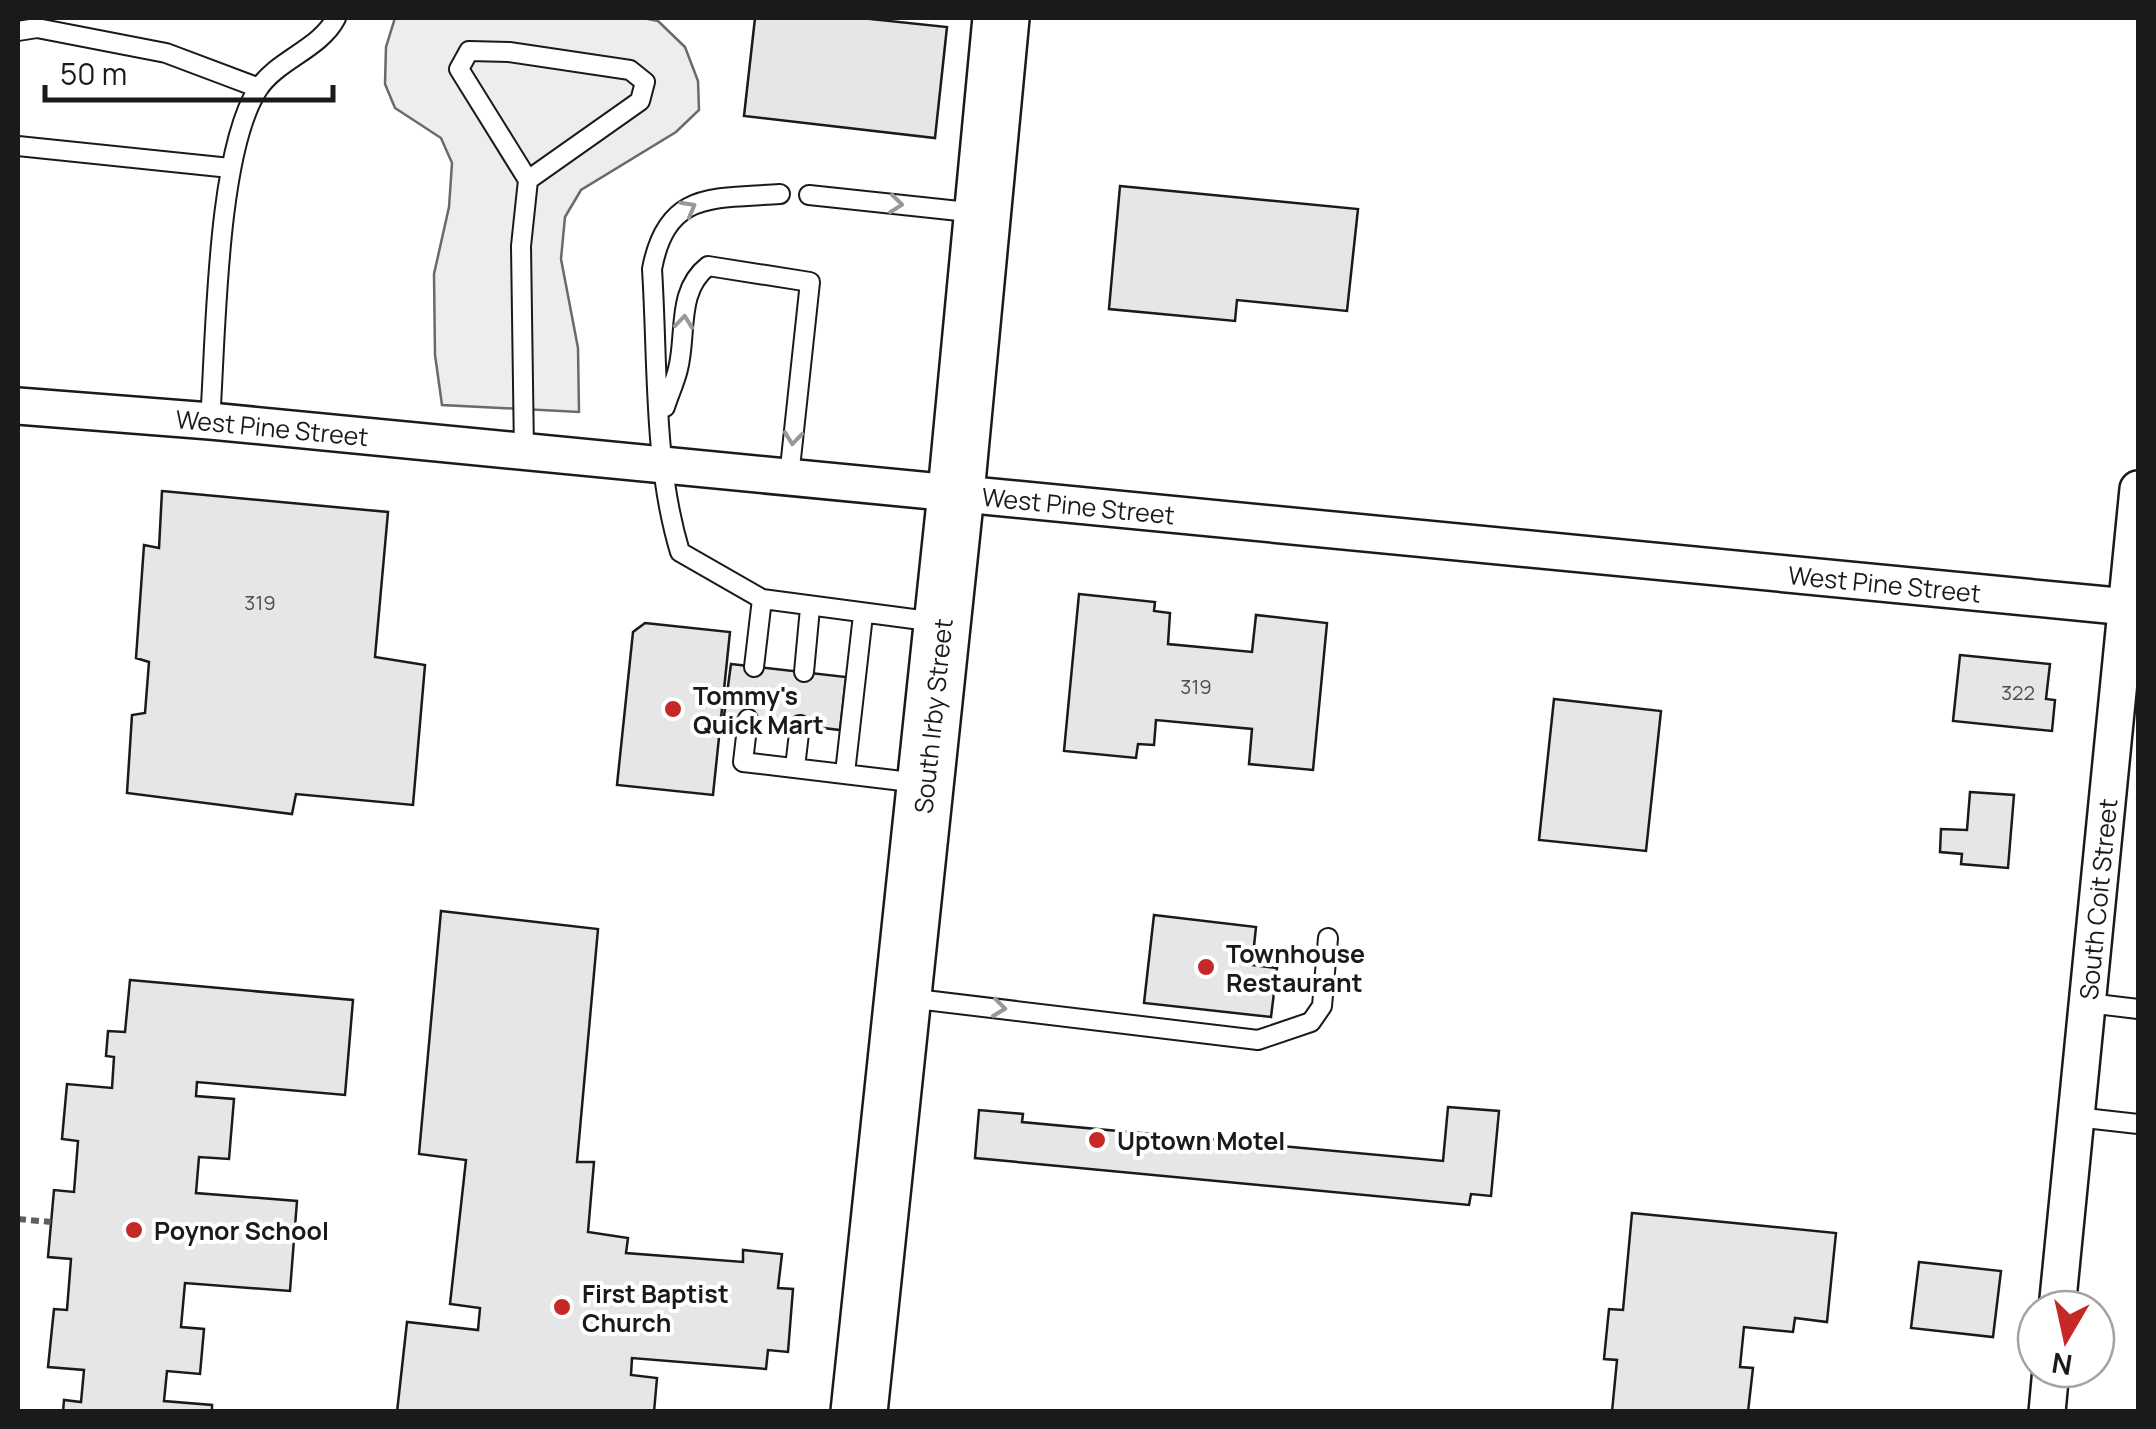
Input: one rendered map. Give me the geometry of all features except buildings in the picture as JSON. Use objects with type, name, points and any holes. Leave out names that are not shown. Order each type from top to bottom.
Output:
[{"type":"main road","name":"South Irby Street","points":[[859,1412],[956,493],[1001,18]]},
{"type":"street","name":"West Pine Street","points":[[18,406],[210,421],[2133,608]]},
{"type":"street","name":"South Coit Street","points":[[2059,1289],[2133,608],[2138,489]]},
{"type":"lane","points":[[210,421],[230,168],[259,88],[326,36],[336,18]]},
{"type":"lane","points":[[18,31],[36,28],[166,53],[259,88]]},
{"type":"lane","points":[[524,451],[521,246],[528,180],[459,69],[469,51],[509,52],[630,70],[645,82],[640,101],[528,180]]},
{"type":"lane","points":[[18,146],[230,168]]},
{"type":"lane","points":[[780,194],[696,200],[672,218],[658,239],[652,269],[664,465],[669,514],[680,552],[762,599],[942,623]]},
{"type":"lane","points":[[809,196],[982,213]]},
{"type":"lane","points":[[662,416],[679,368],[686,305],[694,277],[708,266],[810,282],[789,477]]},
{"type":"lane","points":[[754,666],[762,599]]},
{"type":"lane","points":[[804,672],[810,608]]},
{"type":"lane","points":[[845,773],[863,615]]},
{"type":"lane","points":[[748,719],[743,762],[924,784]]},
{"type":"lane","points":[[794,767],[800,725]]},
{"type":"lane","points":[[902,997],[1258,1040],[1311,1022],[1322,1006],[1328,938]]},
{"type":"lane","points":[[2088,1003],[2138,1009]]},
{"type":"lane","points":[[2076,1116],[2138,1124]]},
{"type":"path","points":[[18,1219],[51,1222]]},
{"type":"shaded area","points":[[395,18],[643,18],[658,21],[685,47],[698,81],[699,110],[676,132],[581,190],[565,217],[561,259],[578,348],[579,412],[442,405],[435,355],[434,274],[449,207],[452,163],[441,138],[395,108],[385,84],[386,47]]},
{"type":"place","name":"Tommy's Quick Mart","points":[[673,709]]},
{"type":"place","name":"Townhouse Restaurant","points":[[1206,967]]},
{"type":"place","name":"Uptown Motel","points":[[1097,1140]]},
{"type":"place","name":"Poynor School","points":[[134,1230]]},
{"type":"place","name":"First Baptist Church","points":[[562,1307]]}]
